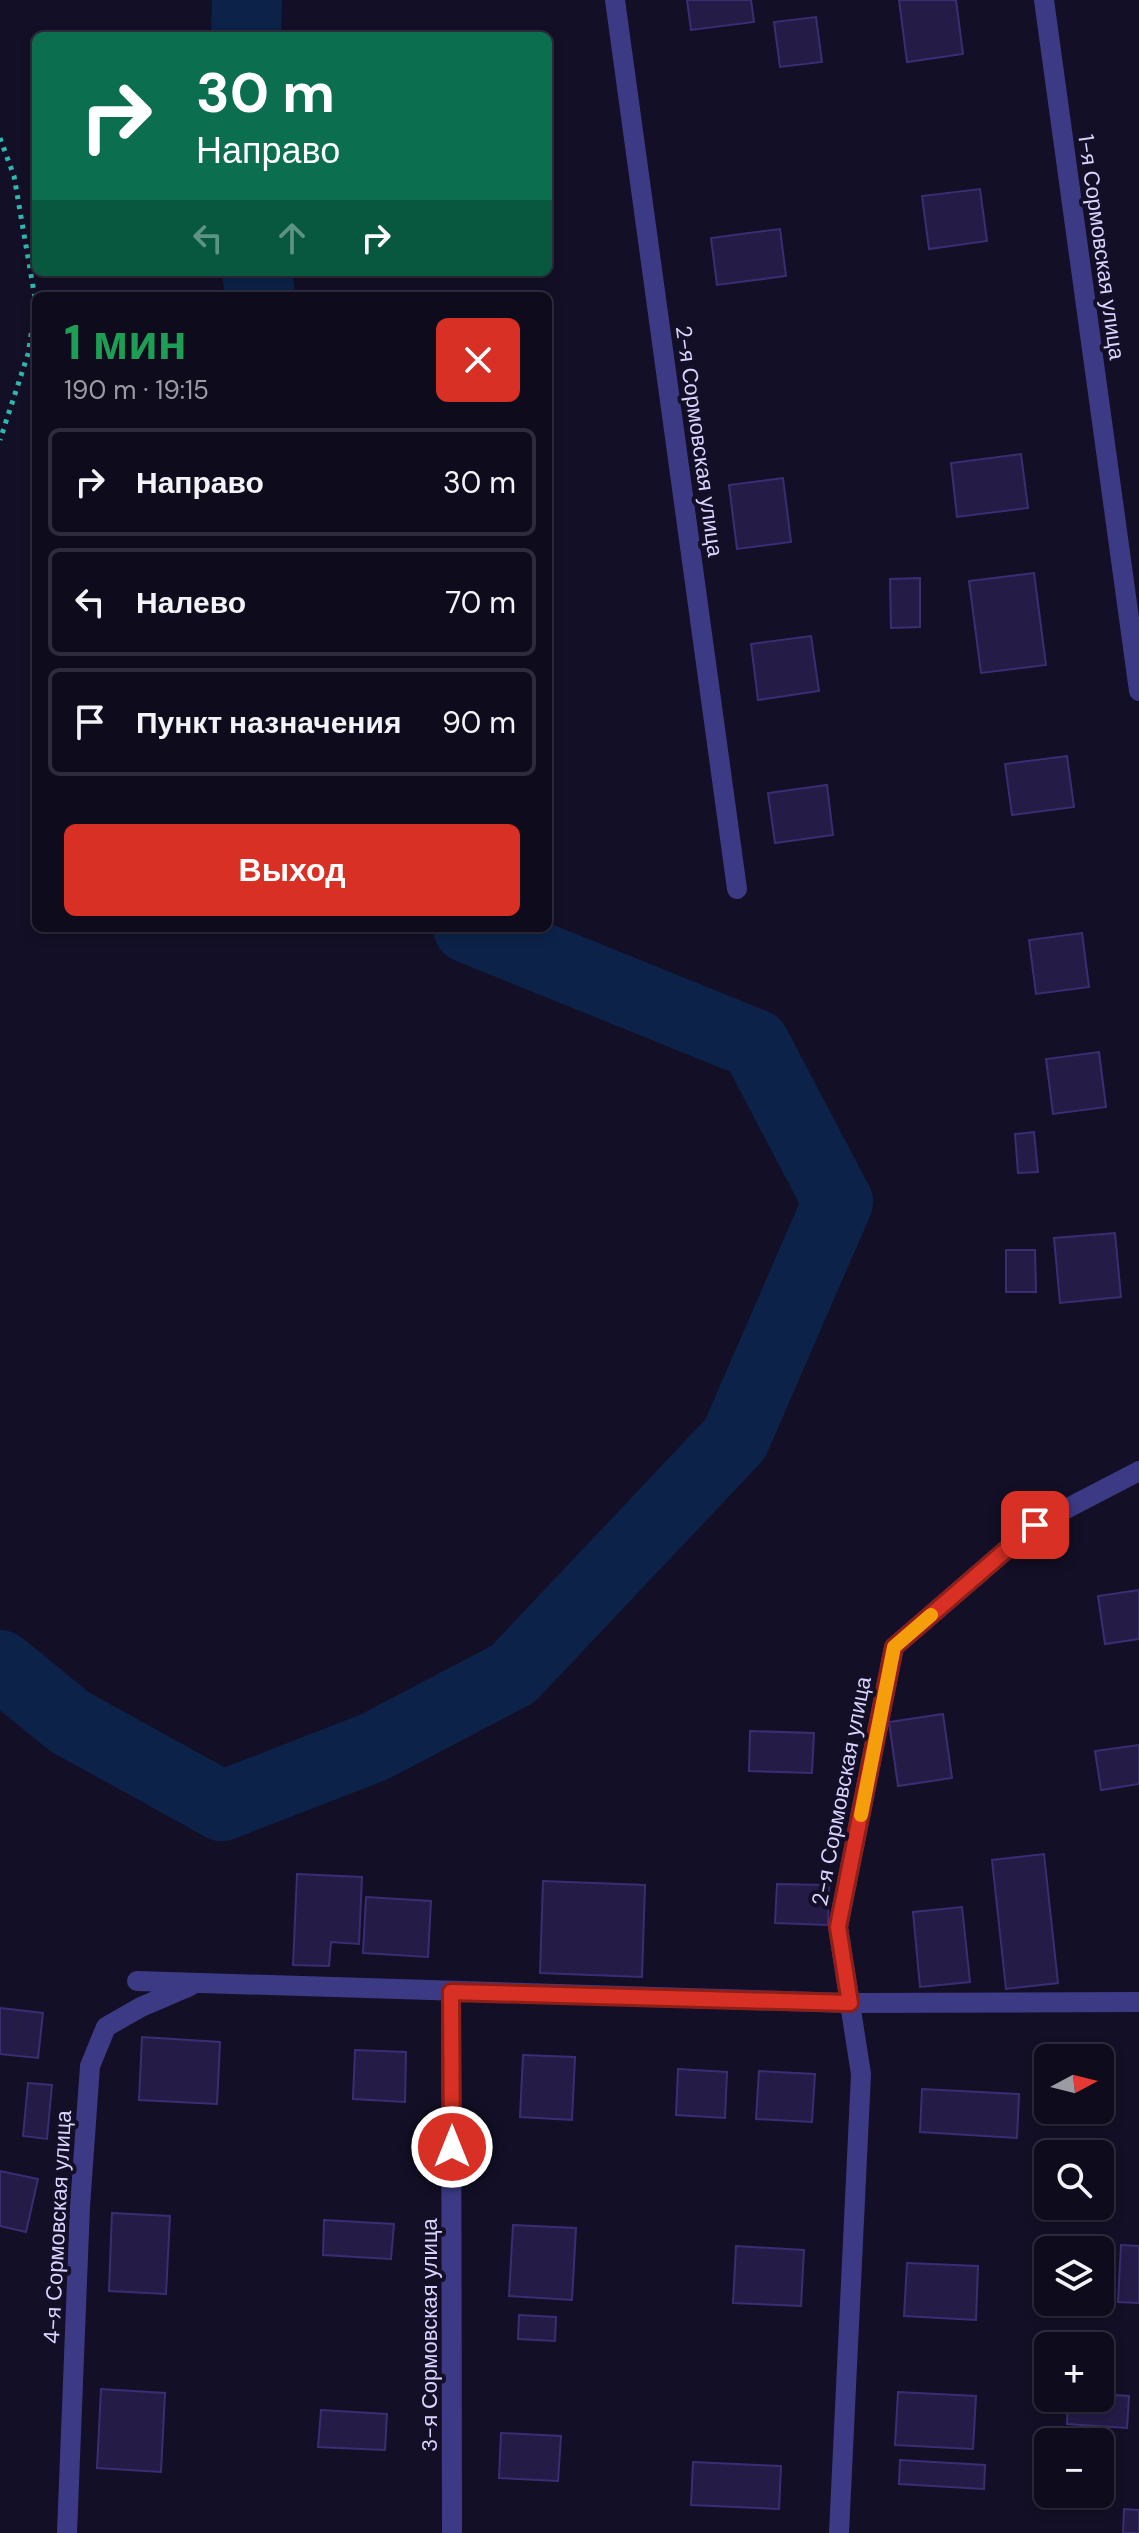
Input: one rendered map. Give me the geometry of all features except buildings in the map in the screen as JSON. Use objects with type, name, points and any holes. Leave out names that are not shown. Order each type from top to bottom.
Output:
[{"type":"street","name":"2-я Сормовская улица","points":[[615,0],[737,889]]},
{"type":"street","name":"1-я Сормовская улица","points":[[1044,0],[1139,691]]},
{"type":"street","name":"2-я Сормовская улица","points":[[839,2533],[861,2074],[838,1927],[894,1647],[1035,1525],[1139,1471]]},
{"type":"street","points":[[137,1981],[850,2003],[1139,2002]]},
{"type":"street","name":"4-я Сормовская улица","points":[[67,2533],[80,2206],[90,2066],[106,2027],[141,2007],[197,1983]]},
{"type":"street","name":"3-я Сормовская улица","points":[[451,1992],[452,2533]]},
{"type":"path","points":[[0,138],[14,176],[34,292]]},
{"type":"path","points":[[0,440],[28,354],[32,329]]},
{"type":"waterway","points":[[246,32],[247,0]]},
{"type":"waterway","points":[[258,276],[260,292]]},
{"type":"waterway","points":[[0,1665],[70,1722],[222,1806],[374,1747],[513,1674],[735,1439],[838,1202],[755,1044],[478,932]]},
{"type":"slow traffic","points":[[861,1815],[894,1647],[931,1615]]},
{"type":"route","points":[[452,2147],[451,1992],[850,2003],[838,1927],[894,1647],[1035,1525]]}]
